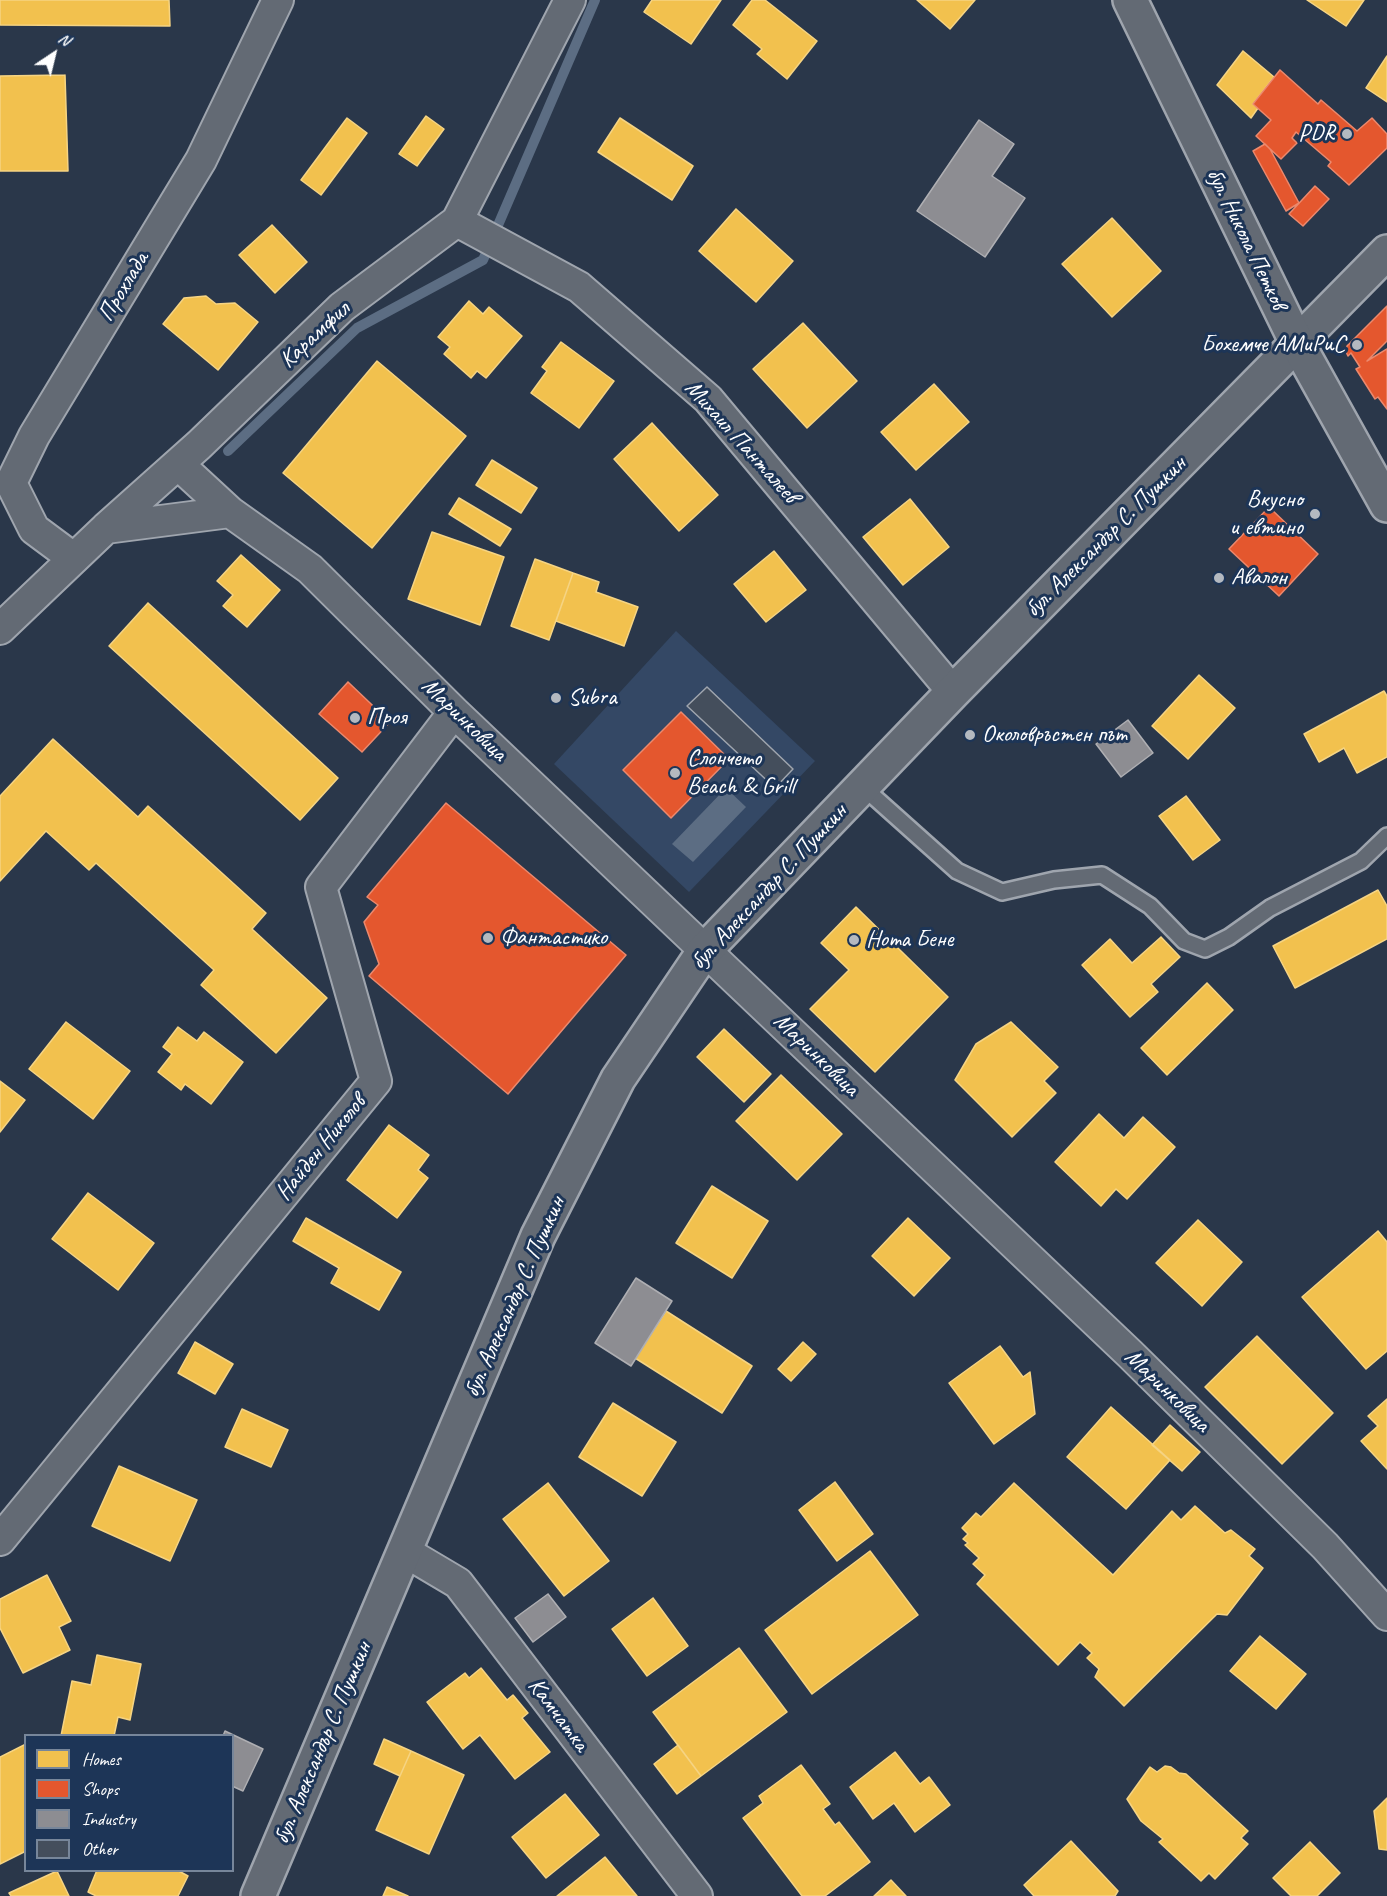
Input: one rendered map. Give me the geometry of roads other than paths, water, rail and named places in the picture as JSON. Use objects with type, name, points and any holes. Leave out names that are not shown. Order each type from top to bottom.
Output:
[{"type":"main road","name":"бул. Никола Петков","points":[[1130,0],[1297,344],[1387,505]]},
{"type":"main road","name":"бул. Александър С. Пушкин","points":[[258,1896],[538,1236],[618,1079],[705,950],[953,692],[1387,252]]},
{"type":"street","name":"Прохлада","points":[[73,558],[34,529],[11,483],[34,436],[201,160],[278,0]]},
{"type":"street","name":"Карамфил","points":[[0,629],[73,558],[178,464],[342,307],[457,221],[570,0]]},
{"type":"street","name":"Михаил Панталеев","points":[[457,221],[579,287],[708,399],[953,692]]},
{"type":"street","name":"Маринковица","points":[[178,464],[230,512],[310,569],[454,712],[1130,1354],[1325,1546],[1387,1615]]},
{"type":"street","points":[[106,528],[230,512]]},
{"type":"street","name":"Найден Николов","points":[[0,1540],[376,1081],[321,887],[454,712]]},
{"type":"street","name":"Камчатка","points":[[404,1551],[458,1583],[697,1896]]},
{"type":"lane","points":[[863,787],[957,871],[1002,892],[1054,880],[1102,875],[1150,906],[1184,941],[1205,949],[1229,937],[1270,908],[1361,861],[1387,836]]},
{"type":"waterway","points":[[228,451],[357,328],[483,260],[595,0]]},
{"type":"place","name":"PDR","points":[[1347,134]]},
{"type":"place","name":"Бохемче АМиРиС","points":[[1357,345]]},
{"type":"place","name":"Вкусно и евтино","points":[[1315,514]]},
{"type":"place","name":"Авалон","points":[[1219,578]]},
{"type":"place","name":"Subra","points":[[556,698]]},
{"type":"place","name":"Проя","points":[[355,718]]},
{"type":"place","name":"Околовръстен път","points":[[970,735]]},
{"type":"place","name":"Слончето Beach & Grill","points":[[675,773]]},
{"type":"place","name":"Фантастико","points":[[488,938]]},
{"type":"place","name":"Нота Бене","points":[[854,940]]}]
